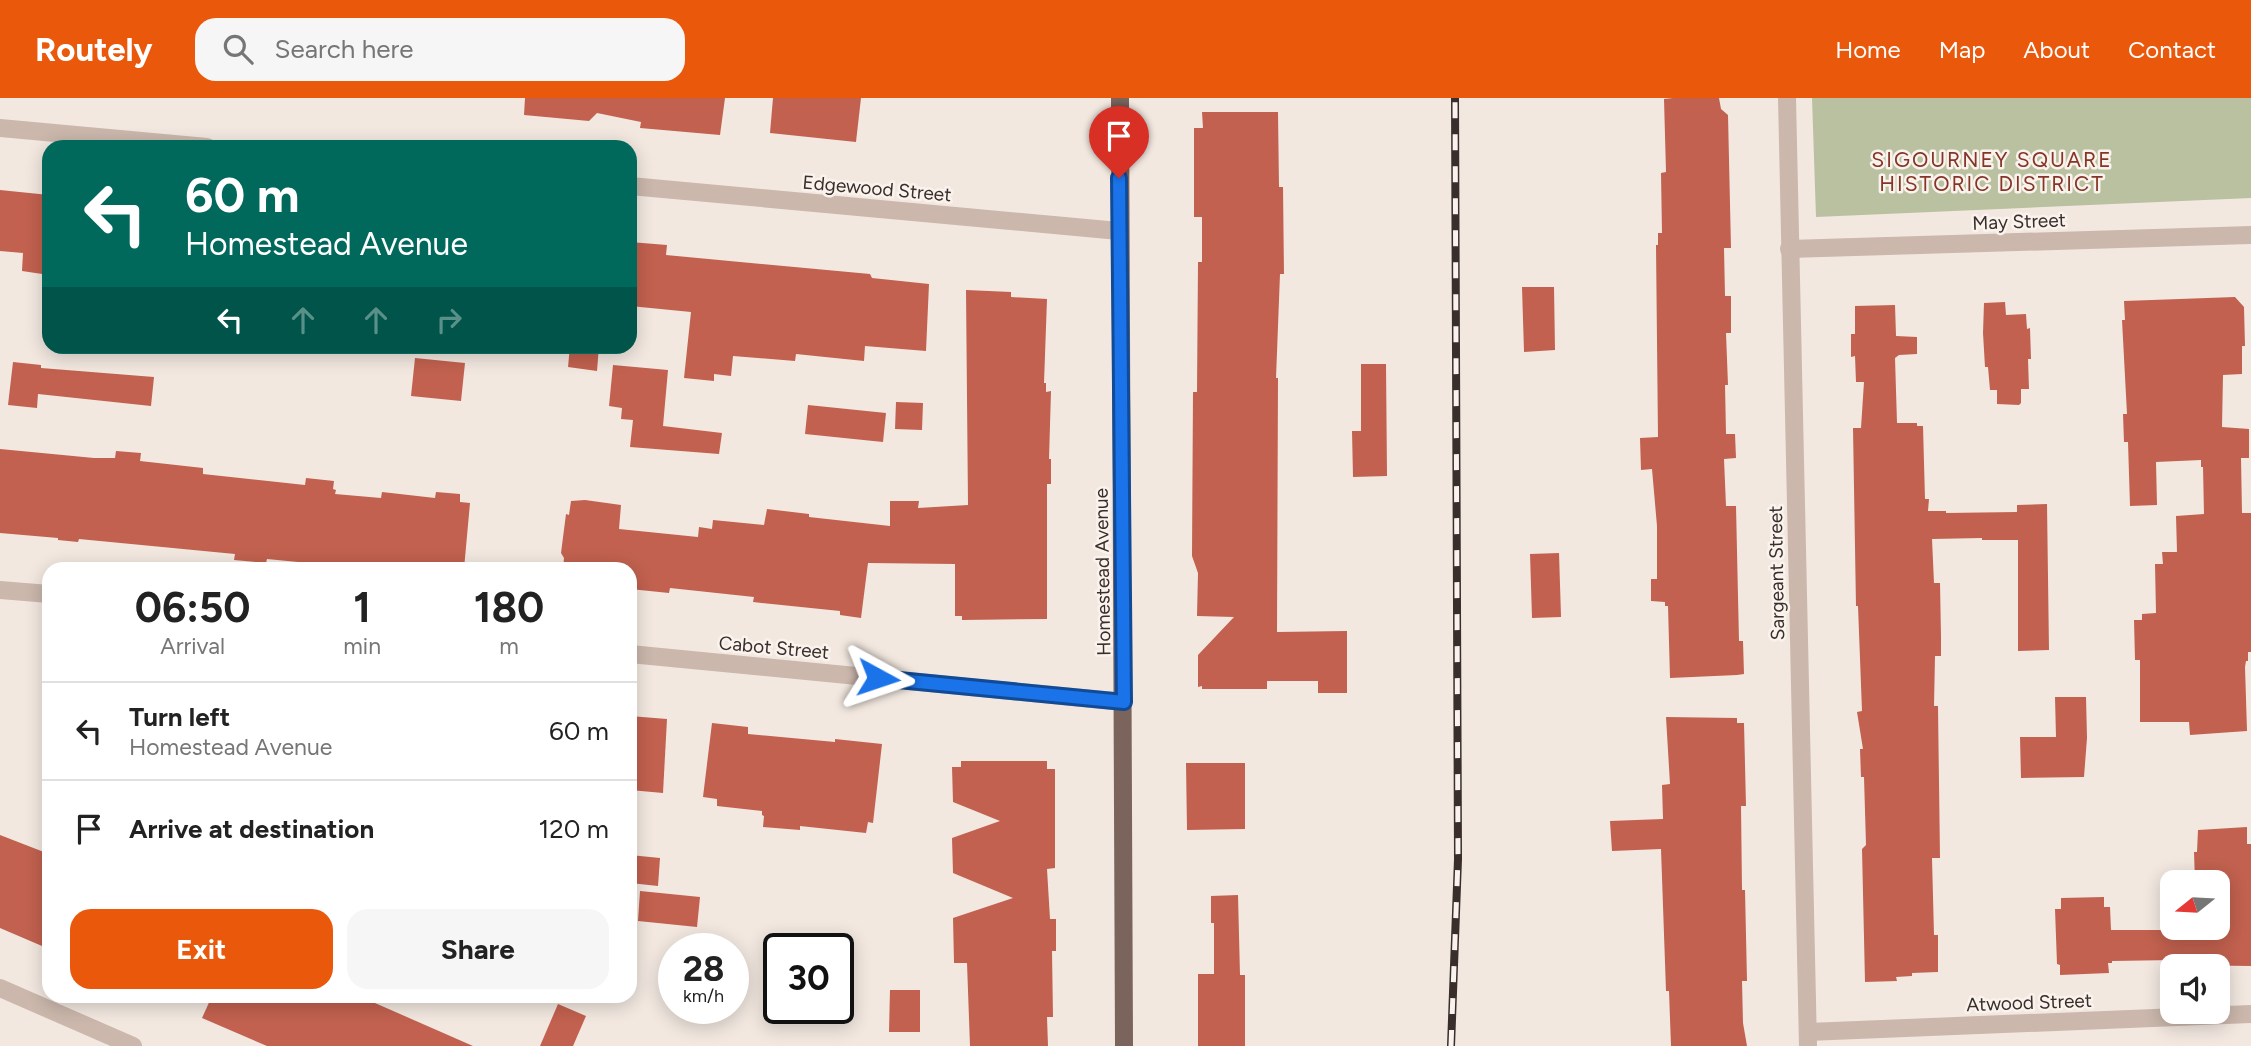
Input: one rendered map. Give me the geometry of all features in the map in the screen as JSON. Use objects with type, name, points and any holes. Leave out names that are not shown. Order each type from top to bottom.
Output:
[{"type":"main road","name":"Homestead Avenue","points":[[1120,98],[1124,1046]]},
{"type":"street","name":"Sargeant Street","points":[[1787,98],[1808,1039]]},
{"type":"street","points":[[0,128],[131,140]]},
{"type":"street","name":"Edgewood Street","points":[[637,187],[1119,231]]},
{"type":"street","name":"May Street","points":[[1789,249],[2251,234]]},
{"type":"street","points":[[0,590],[42,593]]},
{"type":"street","name":"Cabot Street","points":[[637,655],[1124,702]]},
{"type":"street","points":[[0,988],[133,1046]]},
{"type":"street","name":"Atwood Street","points":[[1808,1039],[2251,1014]]},
{"type":"green space","points":[[1812,98],[2251,98],[2251,198],[1816,217]]},
{"type":"building","points":[[525,98],[725,98],[720,135],[640,128],[641,122],[597,113],[589,121],[524,115]]},
{"type":"building","points":[[773,98],[861,98],[856,142],[770,133]]},
{"type":"building","points":[[1719,98],[1721,109],[1728,115],[1731,248],[1724,248],[1725,296],[1731,296],[1731,333],[1726,333],[1726,434],[1735,434],[1736,458],[1724,459],[1726,506],[1736,506],[1739,641],[1743,641],[1744,674],[1737,675],[1670,678],[1668,606],[1665,606],[1665,602],[1651,601],[1651,579],[1657,579],[1657,526],[1652,469],[1641,470],[1640,438],[1658,437],[1656,245],[1658,233],[1662,233],[1661,173],[1666,172],[1664,99]]},
{"type":"building","points":[[1202,112],[1278,112],[1279,187],[1283,187],[1284,274],[1280,274],[1276,378],[1277,632],[1347,631],[1347,693],[1318,693],[1318,681],[1267,681],[1267,689],[1198,687],[1198,655],[1234,617],[1197,616],[1198,573],[1192,556],[1193,392],[1197,392],[1198,262],[1202,262],[1202,217],[1194,217],[1194,128],[1203,128]]},
{"type":"building","points":[[0,190],[42,194],[42,274],[22,271],[23,253],[0,251]]},
{"type":"building","points":[[637,243],[667,245],[666,255],[870,274],[872,278],[929,284],[926,351],[865,346],[864,361],[796,354],[795,361],[733,356],[731,376],[714,374],[714,381],[684,378],[691,312],[637,307]]},
{"type":"building","points":[[1522,287],[1554,287],[1555,350],[1524,352]]},
{"type":"building","points":[[966,290],[1011,292],[1011,297],[1047,299],[1044,383],[1046,392],[1051,391],[1051,484],[1047,484],[1047,619],[962,620],[962,616],[955,616],[955,564],[868,563],[861,618],[840,615],[840,611],[753,602],[754,597],[670,588],[669,593],[637,590],[637,562],[564,562],[561,553],[566,514],[569,515],[571,501],[585,500],[621,505],[619,529],[698,537],[699,527],[712,529],[713,520],[764,525],[767,509],[809,514],[809,517],[890,526],[890,501],[919,501],[918,508],[968,505]]},
{"type":"building","points":[[2235,297],[2244,307],[2245,346],[2242,346],[2242,374],[2223,375],[2222,427],[2249,429],[2249,458],[2241,458],[2242,513],[2251,513],[2251,652],[2248,652],[2245,667],[2247,731],[2190,735],[2189,722],[2140,722],[2140,660],[2135,660],[2134,620],[2142,620],[2142,614],[2156,613],[2155,564],[2163,564],[2162,552],[2177,552],[2176,516],[2204,514],[2203,467],[2201,460],[2156,462],[2157,505],[2130,506],[2128,442],[2124,442],[2123,414],[2127,414],[2122,320],[2125,320],[2124,301]]},
{"type":"building","points":[[2005,302],[2006,315],[2026,314],[2027,329],[2030,328],[2029,389],[2021,389],[2019,405],[1997,404],[1997,390],[1990,390],[1988,367],[1985,367],[1984,303]]},
{"type":"building","points":[[1895,305],[1896,336],[1917,337],[1917,354],[1899,355],[1895,358],[1897,423],[1917,423],[1917,426],[1923,426],[1925,499],[1929,499],[1928,511],[2017,512],[2017,505],[2047,504],[2049,650],[2018,651],[2018,540],[1932,539],[1934,583],[1940,583],[1941,637],[1941,656],[1935,656],[1934,706],[1938,706],[1940,858],[1932,858],[1938,972],[1912,973],[1912,976],[1896,977],[1897,981],[1865,982],[1862,849],[1866,845],[1864,777],[1861,777],[1860,749],[1863,749],[1857,712],[1862,711],[1856,606],[1853,428],[1861,428],[1864,382],[1856,382],[1855,356],[1851,357],[1851,334],[1855,334],[1855,306]]},
{"type":"building","points":[[569,354],[598,354],[597,371],[568,367]]},
{"type":"building","points":[[415,358],[465,363],[461,401],[411,396]]},
{"type":"building","points":[[13,362],[41,365],[41,368],[154,377],[151,406],[38,394],[37,408],[8,405]]},
{"type":"building","points":[[1361,364],[1386,364],[1387,476],[1353,477],[1352,431],[1361,431]]},
{"type":"building","points":[[613,365],[668,370],[663,426],[722,433],[719,454],[630,447],[633,420],[621,419],[622,408],[609,406]]},
{"type":"building","points":[[896,402],[923,403],[922,430],[895,429]]},
{"type":"building","points":[[808,405],[886,413],[883,442],[805,434]]},
{"type":"building","points":[[0,449],[94,458],[115,458],[116,451],[141,453],[140,461],[203,468],[203,474],[305,485],[306,478],[334,481],[335,494],[381,498],[382,492],[435,498],[436,492],[460,494],[460,502],[470,503],[465,562],[298,562],[267,559],[266,562],[255,562],[234,560],[235,554],[0,533]]},
{"type":"building","points":[[1559,553],[1561,617],[1532,618],[1530,554]]},
{"type":"building","points":[[2055,697],[2086,697],[2084,777],[2021,778],[2020,737],[2056,737]]},
{"type":"building","points":[[637,717],[667,719],[663,793],[637,791]]},
{"type":"building","points":[[1666,717],[1737,718],[1737,723],[1744,723],[1746,806],[1741,806],[1747,981],[1742,981],[1743,1023],[1747,1046],[1671,1046],[1669,991],[1666,991],[1661,849],[1612,851],[1610,821],[1663,819],[1662,785],[1670,784]]},
{"type":"building","points":[[712,723],[748,727],[748,734],[882,744],[873,823],[868,822],[866,833],[800,826],[800,830],[763,827],[762,811],[717,806],[717,799],[703,797]]},
{"type":"building","points":[[961,761],[1047,761],[1047,769],[1055,769],[1055,868],[1047,869],[1050,919],[1056,919],[1056,951],[1052,951],[1053,1017],[1047,1017],[1048,1046],[970,1046],[967,963],[954,963],[953,918],[1013,898],[953,873],[952,838],[1000,821],[953,802],[952,767],[961,767]]},
{"type":"building","points":[[1186,763],[1245,763],[1245,829],[1187,830]]},
{"type":"building","points":[[2247,827],[2247,844],[2251,844],[2251,966],[2230,966],[2230,954],[2160,954],[2160,960],[2112,961],[2108,963],[2109,973],[2060,975],[2060,965],[2057,964],[2055,909],[2061,909],[2061,898],[2104,897],[2104,907],[2110,907],[2111,930],[2160,930],[2160,940],[2230,940],[2230,870],[2195,870],[2194,852],[2197,852],[2198,830]]},
{"type":"building","points":[[0,835],[42,851],[42,946],[0,928]]},
{"type":"building","points":[[637,856],[660,858],[658,886],[637,884]]},
{"type":"building","points":[[640,891],[700,897],[697,927],[638,921]]},
{"type":"building","points":[[1238,895],[1240,975],[1245,975],[1245,1046],[1198,1046],[1198,974],[1214,974],[1211,896]]},
{"type":"building","points":[[890,990],[920,990],[920,1032],[889,1032]]},
{"type":"building","points":[[209,1003],[375,1003],[473,1046],[267,1046],[202,1018]]},
{"type":"building","points":[[558,1004],[586,1016],[573,1046],[540,1046]]},
{"type":"railway","points":[[1451,1046],[1458,859],[1455,98]]},
{"type":"district","name":"SIGOURNEY SQUARE HISTORIC DISTRICT","points":[[1992,172]]},
{"type":"route","points":[[878,678],[1124,702],[1119,178]]}]
